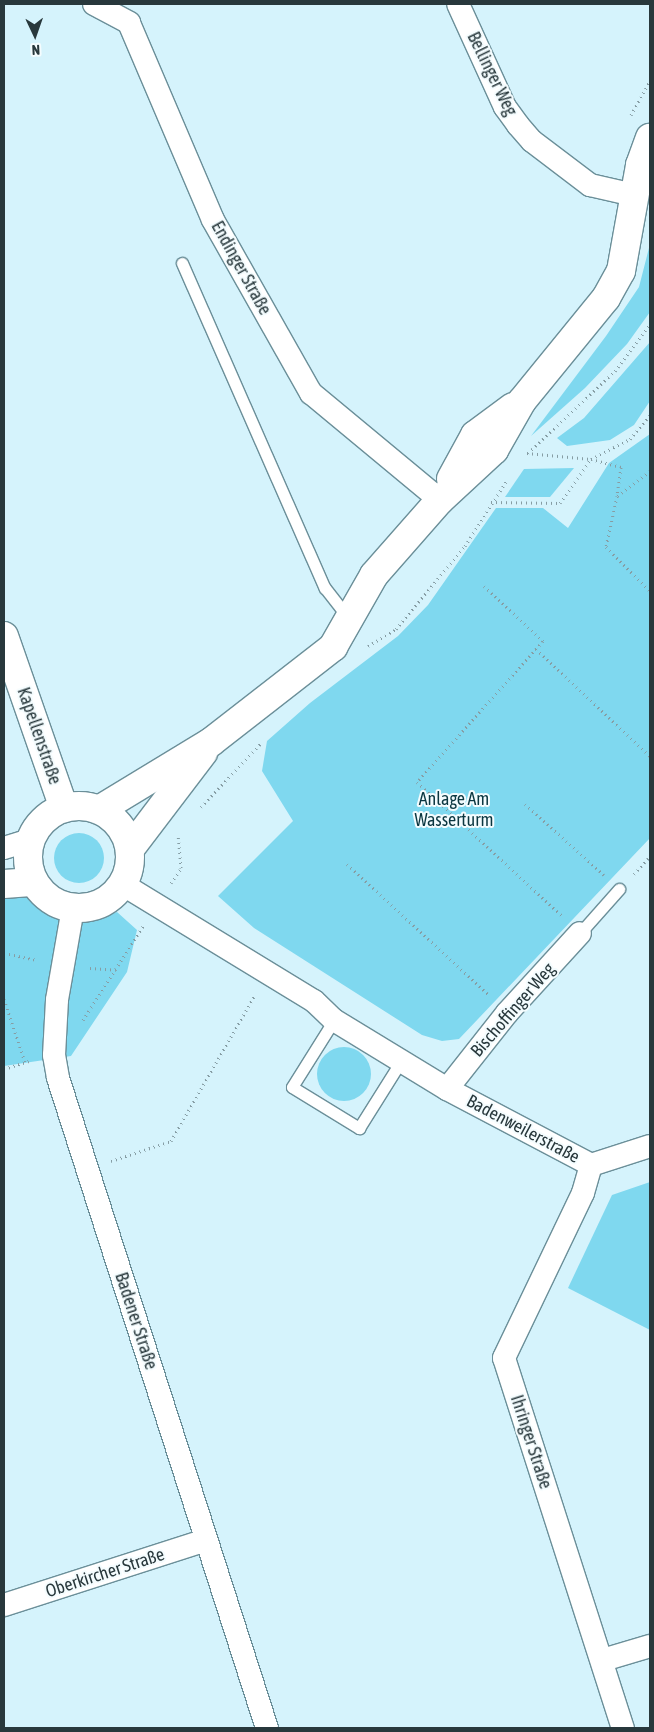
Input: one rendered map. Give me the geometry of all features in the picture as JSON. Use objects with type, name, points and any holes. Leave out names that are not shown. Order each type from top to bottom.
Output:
[{"type":"street","name":"Endinger Straße","points":[[94,4],[129,23],[213,220],[311,393],[440,500]]},
{"type":"street","name":"Bellinger Weg","points":[[458,4],[505,107],[532,141],[590,185],[634,195]]},
{"type":"street","points":[[98,810],[212,742],[333,647],[374,575],[440,500],[494,450],[522,401],[606,298],[620,270],[640,165],[650,138]]},
{"type":"street","name":"Kapellenstraße","points":[[4,636],[64,808]]},
{"type":"street","points":[[130,850],[212,742]]},
{"type":"street","points":[[81,806],[98,810],[113,819],[124,833],[130,850],[129,868],[122,884],[101,903],[73,908],[44,895],[34,882],[28,854],[30,840],[50,815],[64,808],[81,806]]},
{"type":"street","points":[[4,848],[30,840]]},
{"type":"street","points":[[4,884],[34,882]]},
{"type":"street","name":"Badenweilerstraße","points":[[122,884],[314,1001],[334,1020],[447,1089],[591,1165],[650,1146]]},
{"type":"street","name":"Badener Straße","points":[[73,908],[57,1000],[54,1055],[58,1078],[267,1728]]},
{"type":"street","name":"Bischoffinger Weg","points":[[447,1089],[508,1013],[580,933]]},
{"type":"street","name":"Ihringer Straße","points":[[591,1165],[583,1193],[504,1358],[603,1660],[623,1728]]},
{"type":"street","name":"Oberkircher Straße","points":[[4,1605],[206,1540]]},
{"type":"street","points":[[603,1660],[650,1646]]},
{"type":"lane","points":[[182,263],[325,588],[350,620]]},
{"type":"lane","points":[[580,933],[619,889]]},
{"type":"lane","points":[[334,1020],[292,1087],[359,1128],[401,1061]]},
{"type":"path","points":[[523,460],[528,453],[615,371],[650,324]]},
{"type":"path","points":[[491,502],[560,503],[591,459],[630,439],[650,415]]},
{"type":"path","points":[[528,453],[591,459],[621,467],[606,547],[650,591]]},
{"type":"path","points":[[617,496],[650,471]]},
{"type":"path","points":[[366,648],[396,629],[465,546],[491,502],[512,474]]},
{"type":"path","points":[[484,586],[543,641],[417,782],[580,933]]},
{"type":"path","points":[[536,650],[650,756]]},
{"type":"path","points":[[199,809],[264,739]]},
{"type":"path","points":[[526,804],[619,889]]},
{"type":"path","points":[[116,970],[156,904],[181,868],[178,830]]},
{"type":"path","points":[[347,864],[508,1013]]},
{"type":"path","points":[[87,1168],[171,1141],[257,991]]},
{"type":"path","points":[[4,999],[26,1062],[4,1069]]},
{"type":"green space","points":[[650,244],[650,312],[627,344],[585,388],[531,436],[606,336],[639,287]]},
{"type":"green space","points":[[650,342],[650,401],[634,425],[610,440],[567,446],[557,438],[584,418]]},
{"type":"green space","name":"Anlage Am Wasserturm","points":[[650,434],[650,838],[459,1039],[442,1041],[422,1035],[254,928],[218,896],[293,821],[262,771],[267,741],[310,703],[398,636],[428,605],[496,508],[543,508],[568,528],[609,463]]},
{"type":"green space","points":[[574,468],[550,497],[505,497],[524,469]]},
{"type":"green space","points":[[74,833],[84,833],[97,840],[104,853],[104,863],[97,876],[84,883],[74,883],[65,879],[58,872],[54,863],[54,853],[58,844],[65,837]]},
{"type":"green space","points":[[29,897],[47,908],[80,916],[104,917],[117,912],[137,930],[127,972],[71,1056],[4,1066],[4,898]]},
{"type":"green space","points":[[344,1047],[354,1049],[363,1055],[369,1064],[371,1074],[369,1084],[363,1093],[354,1099],[344,1101],[334,1099],[325,1093],[319,1084],[317,1074],[319,1064],[325,1055],[334,1049]]},
{"type":"green space","points":[[650,1182],[650,1330],[568,1288],[612,1195]]}]
